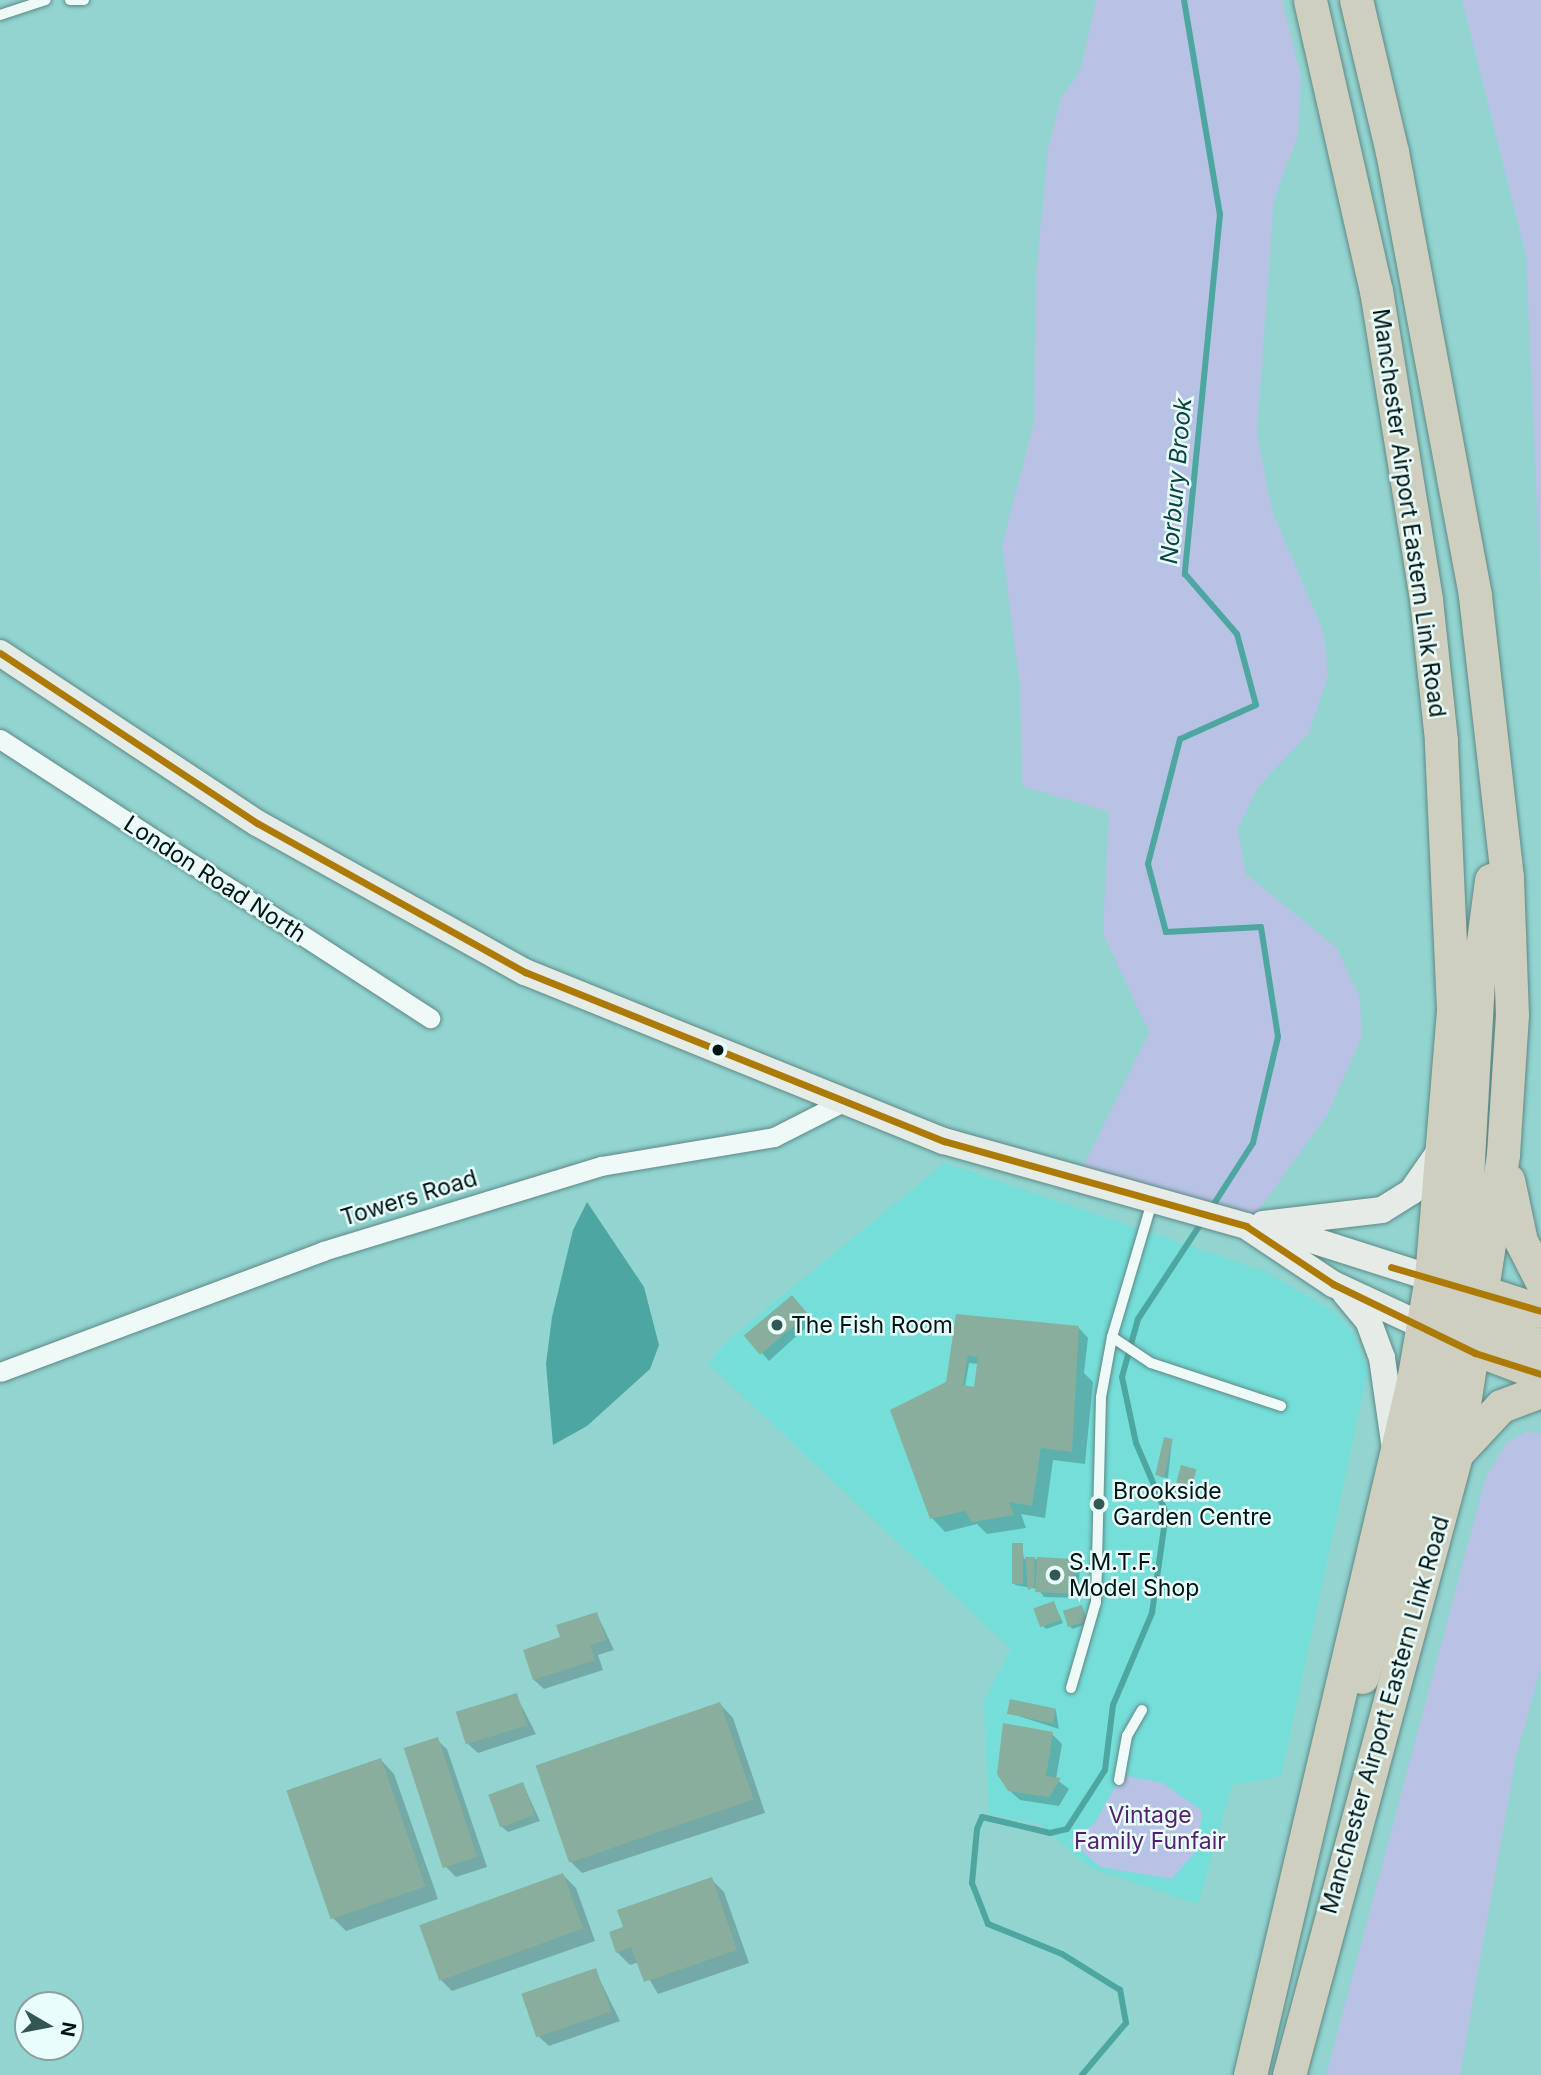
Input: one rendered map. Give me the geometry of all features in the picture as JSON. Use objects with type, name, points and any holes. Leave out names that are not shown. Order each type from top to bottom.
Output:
[{"type":"highway","name":"Manchester Airport Eastern Link Road","points":[[1289,2075],[1456,1455],[1455,1312],[1443,1146],[1453,1009],[1450,877],[1426,599],[1371,265],[1310,0]]},
{"type":"highway","name":"Manchester Airport Eastern Link Road","points":[[1356,0],[1447,437],[1475,595],[1500,811],[1512,1015],[1503,1154]]},
{"type":"highway","points":[[1315,1796],[1382,1628],[1419,1487],[1455,1312],[1469,1195],[1478,979],[1500,811]]},
{"type":"highway","points":[[1455,1312],[1503,1154]]},
{"type":"highway","points":[[1503,1154],[1521,1241],[1541,1280]]},
{"type":"highway","points":[[1455,1312],[1541,1311]]},
{"type":"highway","name":"Manchester Airport Eastern Link Road","points":[[1250,2075],[1396,1461],[1455,1312]]},
{"type":"highway","points":[[1455,1312],[1541,1346]]},
{"type":"highway","points":[[1455,1312],[1541,1374]]},
{"type":"highway","points":[[1456,1455],[1501,1406],[1541,1391]]},
{"type":"main road","points":[[0,653],[257,823],[525,972],[841,1103],[944,1141],[1246,1224],[1455,1312]]},
{"type":"main road","points":[[1246,1224],[1382,1210],[1412,1191],[1443,1146]]},
{"type":"main road","points":[[1246,1224],[1333,1284],[1368,1320],[1385,1371],[1396,1461]]},
{"type":"main road","points":[[1333,1284],[1455,1312]]},
{"type":"street","name":"London Road North","points":[[0,739],[430,1018]]},
{"type":"street","name":"Towers Road","points":[[0,1373],[323,1251],[601,1166],[774,1137],[841,1103]]},
{"type":"lane","points":[[0,15],[46,0]]},
{"type":"lane","points":[[70,0],[85,0]]},
{"type":"lane","points":[[1071,1688],[1096,1602],[1101,1397],[1112,1337],[1165,1202]]},
{"type":"lane","points":[[1112,1337],[1123,1350],[1151,1363],[1281,1406]]},
{"type":"lane","points":[[1119,1780],[1127,1737],[1142,1710]]},
{"type":"shaded area","name":"Brookside Garden Centre","points":[[945,1163],[1266,1272],[1336,1313],[1353,1333],[1368,1370],[1281,1776],[1232,1785],[1198,1904],[1090,1868],[1040,1824],[989,1814],[984,1701],[1011,1649],[709,1364],[726,1342]]},
{"type":"shaded area","points":[[587,1202],[644,1287],[659,1345],[650,1369],[587,1426],[553,1445],[546,1364],[552,1317],[573,1230]]},
{"type":"green space","points":[[1096,0],[1282,0],[1301,77],[1298,135],[1274,200],[1257,434],[1273,513],[1324,633],[1328,676],[1309,733],[1258,787],[1238,829],[1246,874],[1337,948],[1360,998],[1362,1037],[1327,1115],[1250,1222],[1078,1177],[1149,1032],[1103,934],[1109,812],[1022,786],[1020,686],[1002,545],[1034,422],[1036,276],[1048,149],[1061,98],[1080,71]]},
{"type":"green space","points":[[1462,0],[1541,0],[1541,601],[1526,256]]},
{"type":"green space","points":[[1527,1432],[1541,1433],[1541,1667],[1516,1757],[1460,2075],[1326,2075],[1486,1476],[1507,1442]]},
{"type":"green space","name":"Vintage Family Funfair","points":[[1128,1776],[1163,1783],[1202,1811],[1198,1849],[1172,1879],[1100,1867],[1070,1840],[1094,1824],[1119,1780]]},
{"type":"building","name":"The Fish Room","points":[[792,1295],[808,1314],[760,1355],[744,1335]]},
{"type":"building","points":[[956,1314],[1079,1326],[1072,1452],[1041,1448],[1032,1506],[1009,1502],[1014,1515],[972,1522],[965,1511],[930,1519],[890,1410],[946,1382]],"holes":[[[968,1355],[978,1357],[974,1387],[963,1385]]]},
{"type":"building","points":[[1164,1437],[1173,1439],[1164,1477],[1155,1475]]},
{"type":"building","points":[[1181,1465],[1196,1469],[1189,1496],[1174,1492]]},
{"type":"building","points":[[1012,1543],[1023,1543],[1023,1584],[1012,1584]]},
{"type":"building","points":[[1025,1557],[1035,1557],[1034,1587],[1028,1590]]},
{"type":"building","name":"S.M.T.F. Model Shop","points":[[1037,1557],[1074,1559],[1072,1594],[1035,1592]]},
{"type":"building","points":[[1054,1601],[1061,1620],[1040,1627],[1033,1609]]},
{"type":"building","points":[[1082,1605],[1087,1621],[1068,1627],[1063,1611]]},
{"type":"building","points":[[597,1612],[606,1640],[590,1645],[595,1660],[533,1680],[523,1650],[560,1637],[556,1625]]},
{"type":"building","points":[[517,1693],[527,1726],[466,1744],[456,1712]]},
{"type":"building","points":[[1010,1699],[1056,1709],[1053,1723],[1007,1714]]},
{"type":"building","points":[[720,1702],[754,1799],[569,1863],[536,1765]]},
{"type":"building","points":[[1003,1723],[1053,1732],[1046,1776],[1061,1778],[1049,1797],[1008,1791],[997,1774]]},
{"type":"building","points":[[438,1737],[477,1857],[443,1868],[404,1748]]},
{"type":"building","points":[[381,1758],[425,1887],[331,1919],[286,1791]]},
{"type":"building","points":[[523,1782],[535,1815],[500,1828],[488,1795]]},
{"type":"building","points":[[563,1873],[583,1928],[439,1981],[419,1925]]},
{"type":"building","points":[[712,1877],[737,1950],[644,1982],[631,1947],[616,1953],[609,1932],[623,1927],[617,1910]]},
{"type":"building","points":[[596,1968],[611,2011],[536,2037],[521,1994]]},
{"type":"waterway","name":"Norbury Brook","points":[[1184,0],[1220,214],[1185,574],[1237,634],[1256,705],[1180,739],[1148,864],[1166,932],[1261,927],[1278,1037],[1253,1143],[1210,1210]]},
{"type":"waterway","name":"Norbury Brook","points":[[1082,2075],[1126,2023],[1120,1990],[1062,1954],[988,1924],[972,1883],[977,1829],[982,1817],[1050,1833],[1067,1829],[1105,1770],[1113,1705],[1152,1613],[1166,1513],[1136,1443],[1122,1377],[1138,1319],[1202,1222]]},
{"type":"transit line","points":[[0,653],[257,823],[525,972],[944,1141],[1246,1226],[1333,1284],[1475,1353],[1541,1374]]},
{"type":"transit line","points":[[1391,1267],[1541,1311]]},
{"type":"place","name":"The Fish Room","points":[[777,1325]]},
{"type":"place","name":"Brookside Garden Centre","points":[[1099,1504]]},
{"type":"place","name":"S.M.T.F. Model Shop","points":[[1055,1575]]}]
